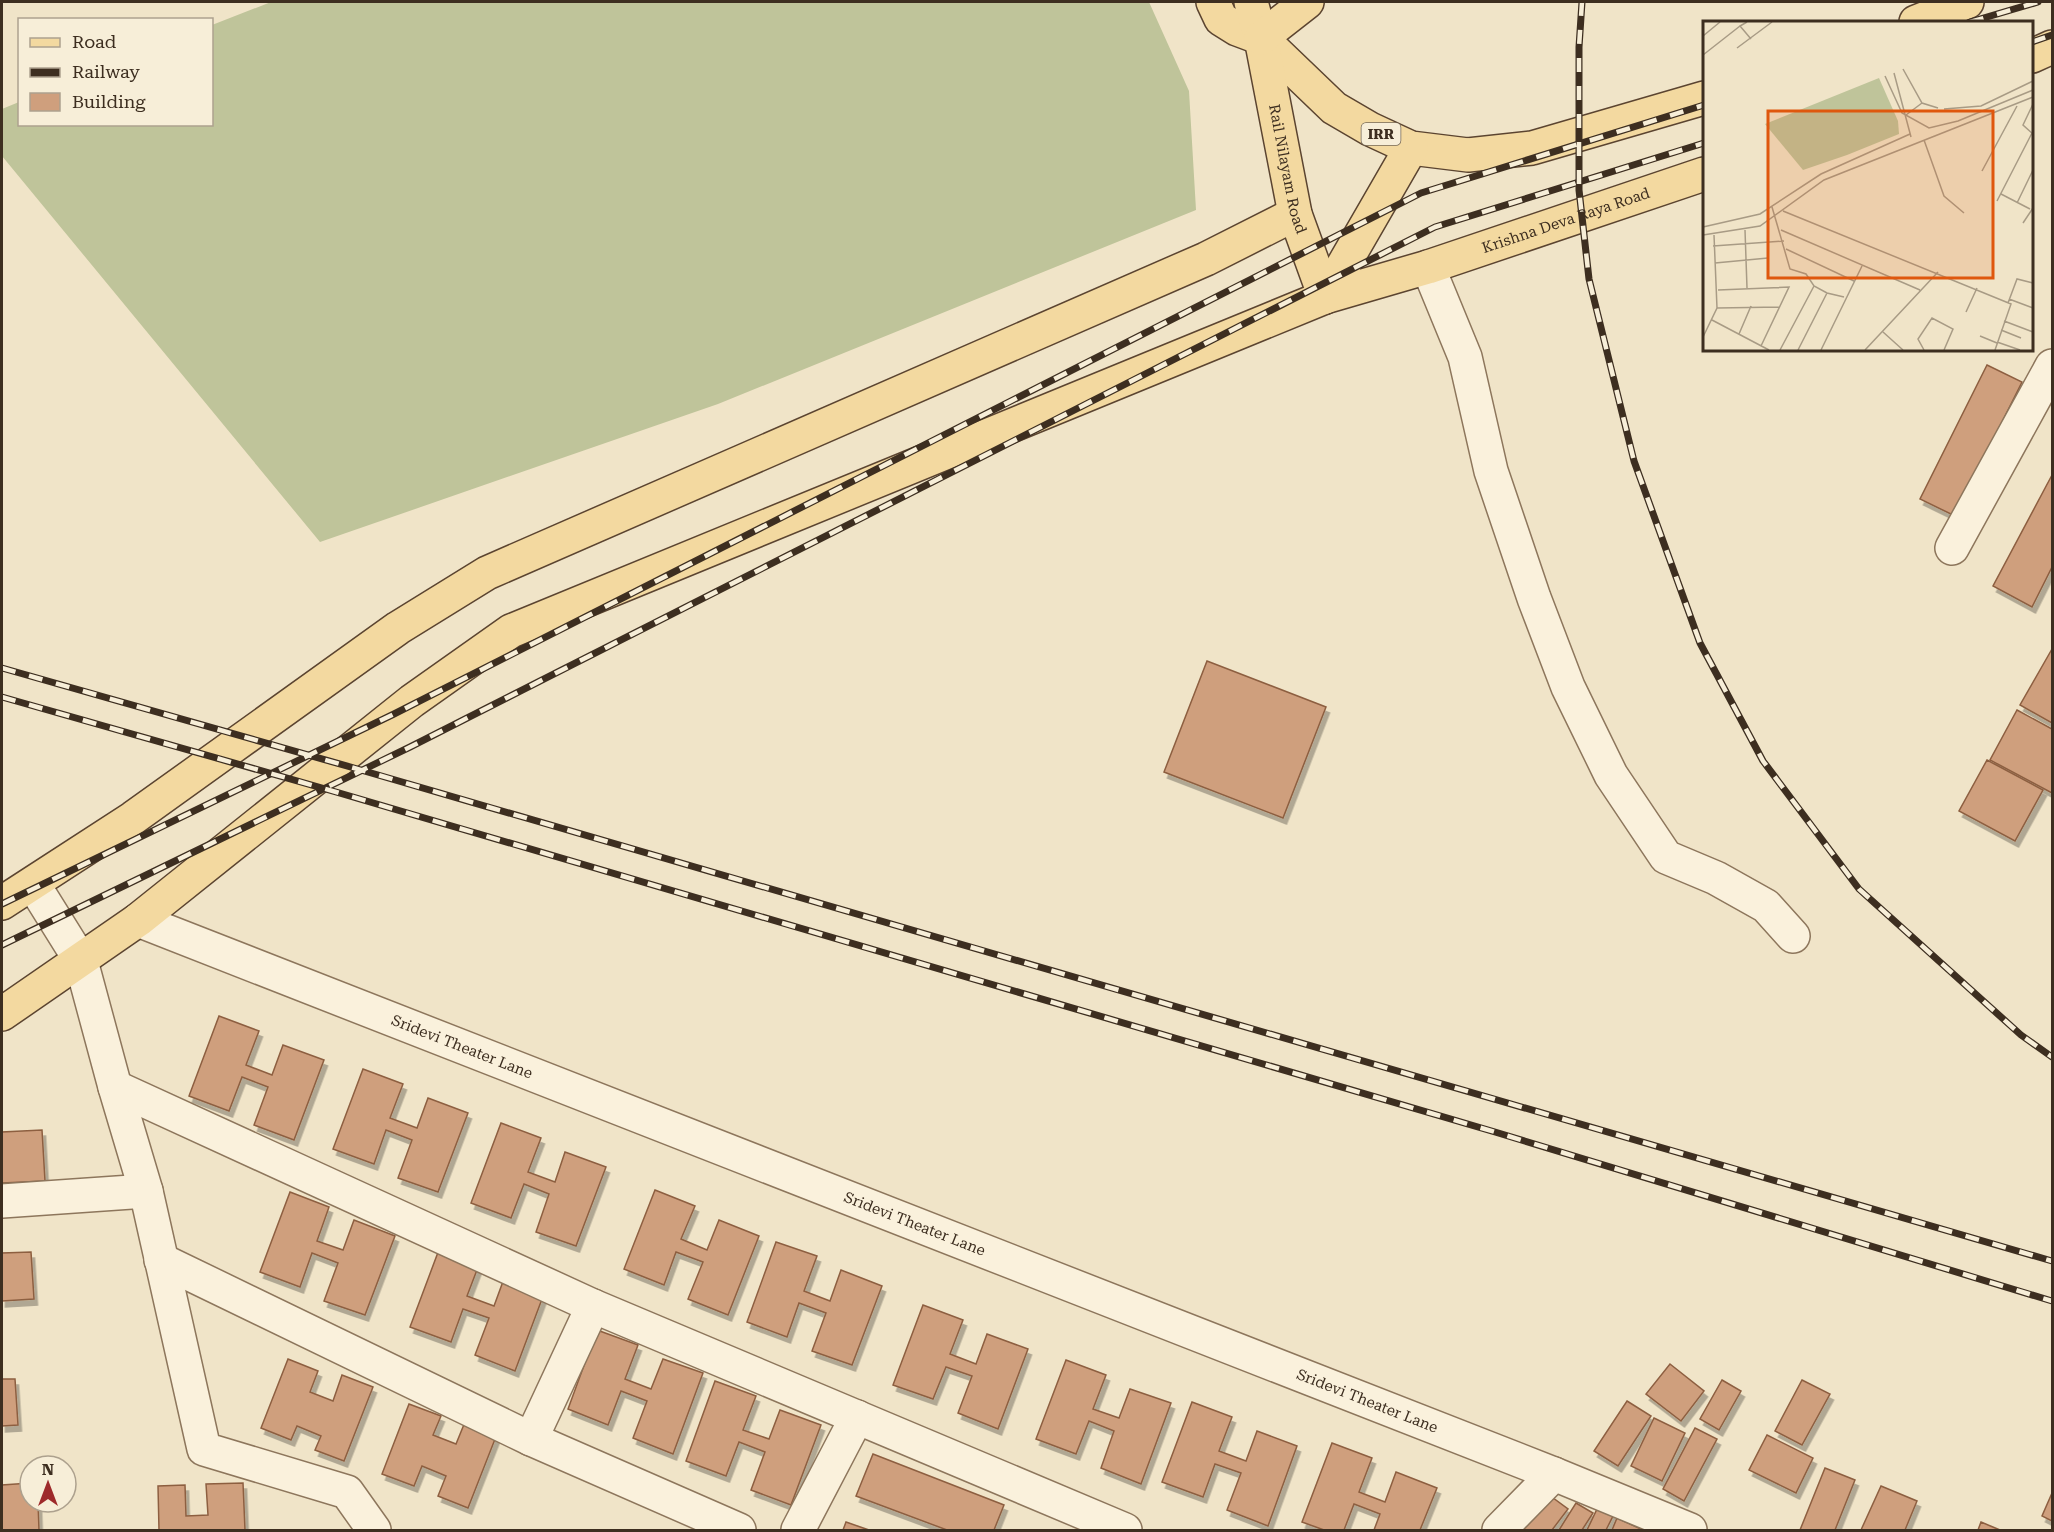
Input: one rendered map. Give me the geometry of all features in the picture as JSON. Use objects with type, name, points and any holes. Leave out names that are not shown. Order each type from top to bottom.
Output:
[{"type":"main road","name":"IRR","points":[[1213,2],[1221,19],[1237,29],[1261,38],[1334,108],[1370,129],[1411,148],[1468,155],[1532,148],[1703,98]]},
{"type":"main road","name":"Rail Nilayam Road","points":[[1251,2],[1261,38],[1295,214],[1325,297]]},
{"type":"main road","points":[[1261,38],[1307,2]]},
{"type":"main road","points":[[1919,21],[1967,2]]},
{"type":"main road","points":[[2033,55],[2052,47]]},
{"type":"main road","points":[[1325,297],[1411,148]]},
{"type":"main road","name":"Krishna Deva Raya Road","points":[[2,1014],[138,920],[412,701],[511,631],[1325,297],[1428,267],[1703,174]]},
{"type":"main road","points":[[2,903],[133,818],[398,628],[487,573],[1206,259],[1295,214]]},
{"type":"street","points":[[1428,267],[1465,357],[1491,471],[1534,598],[1568,687],[1611,775],[1666,857],[1716,878],[1766,906],[1793,936]]},
{"type":"street","points":[[1952,548],[2052,366]]},
{"type":"street","points":[[33,884],[81,961],[146,1191],[204,1449],[347,1492],[374,1530]]},
{"type":"street","name":"Sridevi Theater Lane","points":[[138,920],[1554,1474],[1690,1530]]},
{"type":"street","points":[[115,1087],[593,1306],[1125,1530]]},
{"type":"street","points":[[2,1201],[146,1191]]},
{"type":"street","points":[[161,1260],[531,1439],[739,1530]]},
{"type":"street","points":[[531,1439],[593,1306]]},
{"type":"street","points":[[798,1530],[856,1418]]},
{"type":"street","points":[[1499,1530],[1554,1474]]},
{"type":"green space","points":[[271,2],[1149,2],[1189,91],[1196,210],[718,404],[320,542],[2,156],[2,109],[18,102],[18,126],[213,126],[213,25]]},
{"type":"building","points":[[1987,365],[2022,382],[1955,516],[1920,499]]},
{"type":"building","points":[[2052,475],[2052,567],[2032,607],[1993,586]]},
{"type":"building","points":[[2052,649],[2052,723],[2020,705]]},
{"type":"building","points":[[1207,661],[1326,707],[1283,818],[1164,772]]},
{"type":"building","points":[[2017,710],[2052,729],[2052,793],[1990,760]]},
{"type":"building","points":[[1987,760],[2043,790],[2015,841],[1959,811]]},
{"type":"building","points":[[219,1016],[259,1031],[246,1065],[272,1075],[283,1045],[324,1060],[294,1140],[254,1125],[268,1087],[242,1077],[229,1111],[189,1096]]},
{"type":"building","points":[[363,1069],[403,1084],[390,1118],[417,1128],[428,1098],[468,1113],[438,1192],[398,1178],[412,1140],[386,1130],[374,1164],[333,1149]]},
{"type":"building","points":[[501,1123],[541,1138],[528,1172],[555,1182],[565,1152],[606,1167],[576,1246],[536,1232],[549,1194],[524,1184],[511,1218],[471,1203]]},
{"type":"building","points":[[42,1130],[45,1181],[2,1183],[2,1132]]},
{"type":"building","points":[[655,1190],[695,1206],[681,1239],[707,1250],[719,1220],[759,1236],[728,1315],[688,1299],[703,1262],[676,1252],[664,1285],[624,1269]]},
{"type":"building","points":[[290,1192],[329,1207],[317,1241],[343,1250],[354,1220],[395,1236],[365,1315],[324,1301],[338,1263],[312,1253],[300,1287],[260,1272]]},
{"type":"building","points":[[776,1242],[817,1256],[804,1291],[830,1301],[841,1270],[882,1286],[852,1365],[812,1351],[826,1313],[799,1303],[787,1337],[747,1322]]},
{"type":"building","points":[[440,1247],[480,1262],[467,1296],[494,1306],[505,1276],[545,1291],[515,1371],[475,1355],[489,1318],[463,1309],[451,1342],[410,1327]]},
{"type":"building","points":[[31,1252],[34,1299],[2,1301],[2,1253]]},
{"type":"building","points":[[923,1305],[963,1320],[950,1354],[976,1364],[987,1334],[1028,1349],[998,1429],[958,1413],[972,1376],[946,1367],[933,1399],[893,1385]]},
{"type":"building","points":[[597,1330],[638,1345],[625,1379],[651,1389],[663,1359],[703,1373],[673,1454],[633,1438],[647,1401],[621,1391],[608,1425],[568,1409]]},
{"type":"building","points":[[288,1359],[318,1371],[310,1392],[333,1401],[342,1375],[373,1387],[344,1461],[315,1450],[321,1436],[297,1426],[291,1440],[261,1428]]},
{"type":"building","points":[[1066,1360],[1106,1375],[1093,1409],[1119,1418],[1130,1389],[1171,1403],[1141,1484],[1101,1468],[1114,1431],[1089,1421],[1076,1454],[1036,1439]]},
{"type":"building","points":[[1670,1364],[1704,1391],[1681,1421],[1646,1394]]},
{"type":"building","points":[[2,1379],[15,1379],[18,1425],[2,1426]]},
{"type":"building","points":[[1722,1380],[1741,1391],[1719,1430],[1700,1419]]},
{"type":"building","points":[[1802,1380],[1830,1394],[1802,1445],[1775,1431]]},
{"type":"building","points":[[715,1381],[756,1396],[743,1430],[769,1439],[780,1410],[821,1425],[791,1505],[751,1490],[765,1452],[739,1442],[726,1476],[686,1461]]},
{"type":"building","points":[[1627,1401],[1651,1416],[1618,1466],[1594,1451]]},
{"type":"building","points":[[1192,1402],[1232,1417],[1219,1451],[1246,1461],[1257,1431],[1297,1446],[1268,1526],[1227,1510],[1241,1473],[1215,1464],[1203,1497],[1162,1482]]},
{"type":"building","points":[[409,1404],[441,1416],[433,1435],[456,1444],[465,1422],[497,1434],[468,1508],[438,1496],[446,1476],[422,1466],[414,1486],[382,1474]]},
{"type":"building","points":[[1654,1418],[1685,1433],[1662,1481],[1631,1466]]},
{"type":"building","points":[[1695,1428],[1717,1439],[1684,1501],[1663,1489]]},
{"type":"building","points":[[1767,1435],[1813,1458],[1796,1493],[1749,1470]]},
{"type":"building","points":[[1332,1443],[1372,1458],[1359,1492],[1385,1502],[1396,1472],[1437,1488],[1420,1530],[1374,1530],[1380,1514],[1354,1504],[1344,1530],[1324,1530],[1302,1522]]},
{"type":"building","points":[[873,1454],[1004,1505],[994,1530],[947,1530],[856,1496]]},
{"type":"building","points":[[1825,1468],[1855,1480],[1835,1530],[1800,1530]]},
{"type":"building","points":[[243,1483],[245,1530],[159,1530],[158,1486],[185,1485],[186,1516],[208,1515],[206,1484]]},
{"type":"building","points":[[18,1484],[18,1514],[38,1514],[39,1530],[2,1530],[2,1485]]},
{"type":"building","points":[[1881,1486],[1917,1501],[1905,1530],[1861,1530]]},
{"type":"building","points":[[1545,1492],[1568,1509],[1552,1530],[1514,1530]]},
{"type":"building","points":[[2052,1493],[2052,1521],[2042,1516]]},
{"type":"building","points":[[1576,1503],[1593,1513],[1582,1530],[1559,1530]]},
{"type":"building","points":[[1598,1507],[1614,1514],[1606,1530],[1587,1530]]},
{"type":"building","points":[[1617,1518],[1641,1529],[1641,1530],[1612,1530]]},
{"type":"building","points":[[846,1522],[869,1530],[843,1530]]},
{"type":"building","points":[[1981,1522],[2000,1530],[1978,1530]]},
{"type":"railway","points":[[1582,2],[1579,47],[1579,190],[1589,279],[1634,461],[1700,643],[1763,761],[1859,889],[2021,1035],[2052,1057]]},
{"type":"railway","points":[[1973,21],[2038,2]]},
{"type":"railway","points":[[2033,42],[2052,35]]},
{"type":"railway","points":[[2,904],[394,714],[1421,193],[1703,105]]},
{"type":"railway","points":[[2,945],[410,747],[1435,227],[1703,143]]},
{"type":"railway","points":[[2,668],[2052,1261]]},
{"type":"railway","points":[[2,697],[336,792],[1495,1132],[2052,1301]]}]
